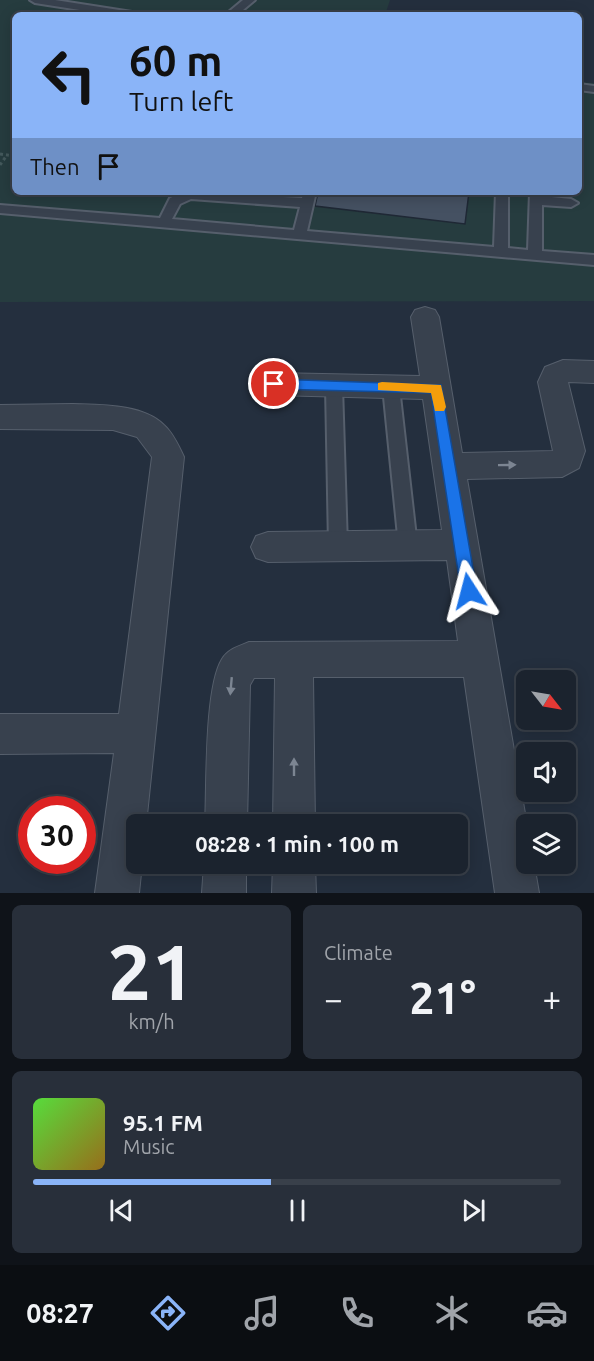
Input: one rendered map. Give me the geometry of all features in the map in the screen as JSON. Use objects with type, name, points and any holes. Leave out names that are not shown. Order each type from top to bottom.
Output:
[{"type":"street","points":[[425,316],[517,893]]},
{"type":"street","points":[[449,466],[562,464],[568,459],[569,452],[553,382],[555,375],[563,371],[594,372]]},
{"type":"street","points":[[274,384],[436,388]]},
{"type":"street","points":[[0,417],[121,419],[143,426],[159,439],[168,457],[117,893]]},
{"type":"street","points":[[268,547],[462,545]]},
{"type":"street","points":[[227,814],[233,674],[239,665],[249,660],[480,659]]},
{"type":"street","points":[[294,660],[294,814]]},
{"type":"street","points":[[0,734],[134,733]]},
{"type":"street","points":[[224,893],[225,874]]},
{"type":"street","points":[[294,874],[294,893]]},
{"type":"lane","points":[[35,0],[113,12]]},
{"type":"lane","points":[[235,12],[250,0]]},
{"type":"lane","points":[[164,223],[179,198],[189,195]]},
{"type":"lane","points":[[239,195],[309,198],[299,235]]},
{"type":"lane","points":[[501,252],[502,195]]},
{"type":"lane","points":[[535,256],[536,196],[571,203]]},
{"type":"lane","points":[[0,209],[594,260]]},
{"type":"lane","points":[[334,386],[338,546]]},
{"type":"lane","points":[[391,387],[408,546]]},
{"type":"path","points":[[0,154],[12,156]]},
{"type":"path","points":[[0,165],[7,155]]},
{"type":"green space","points":[[0,0],[390,0],[386,12],[12,12],[12,195],[582,195],[582,82],[594,83],[594,301],[0,302]]},
{"type":"building","points":[[317,195],[469,195],[465,224],[315,206]]},
{"type":"slow traffic","points":[[382,387],[436,388],[439,407]]},
{"type":"route","points":[[274,384],[436,388],[469,591]]}]
